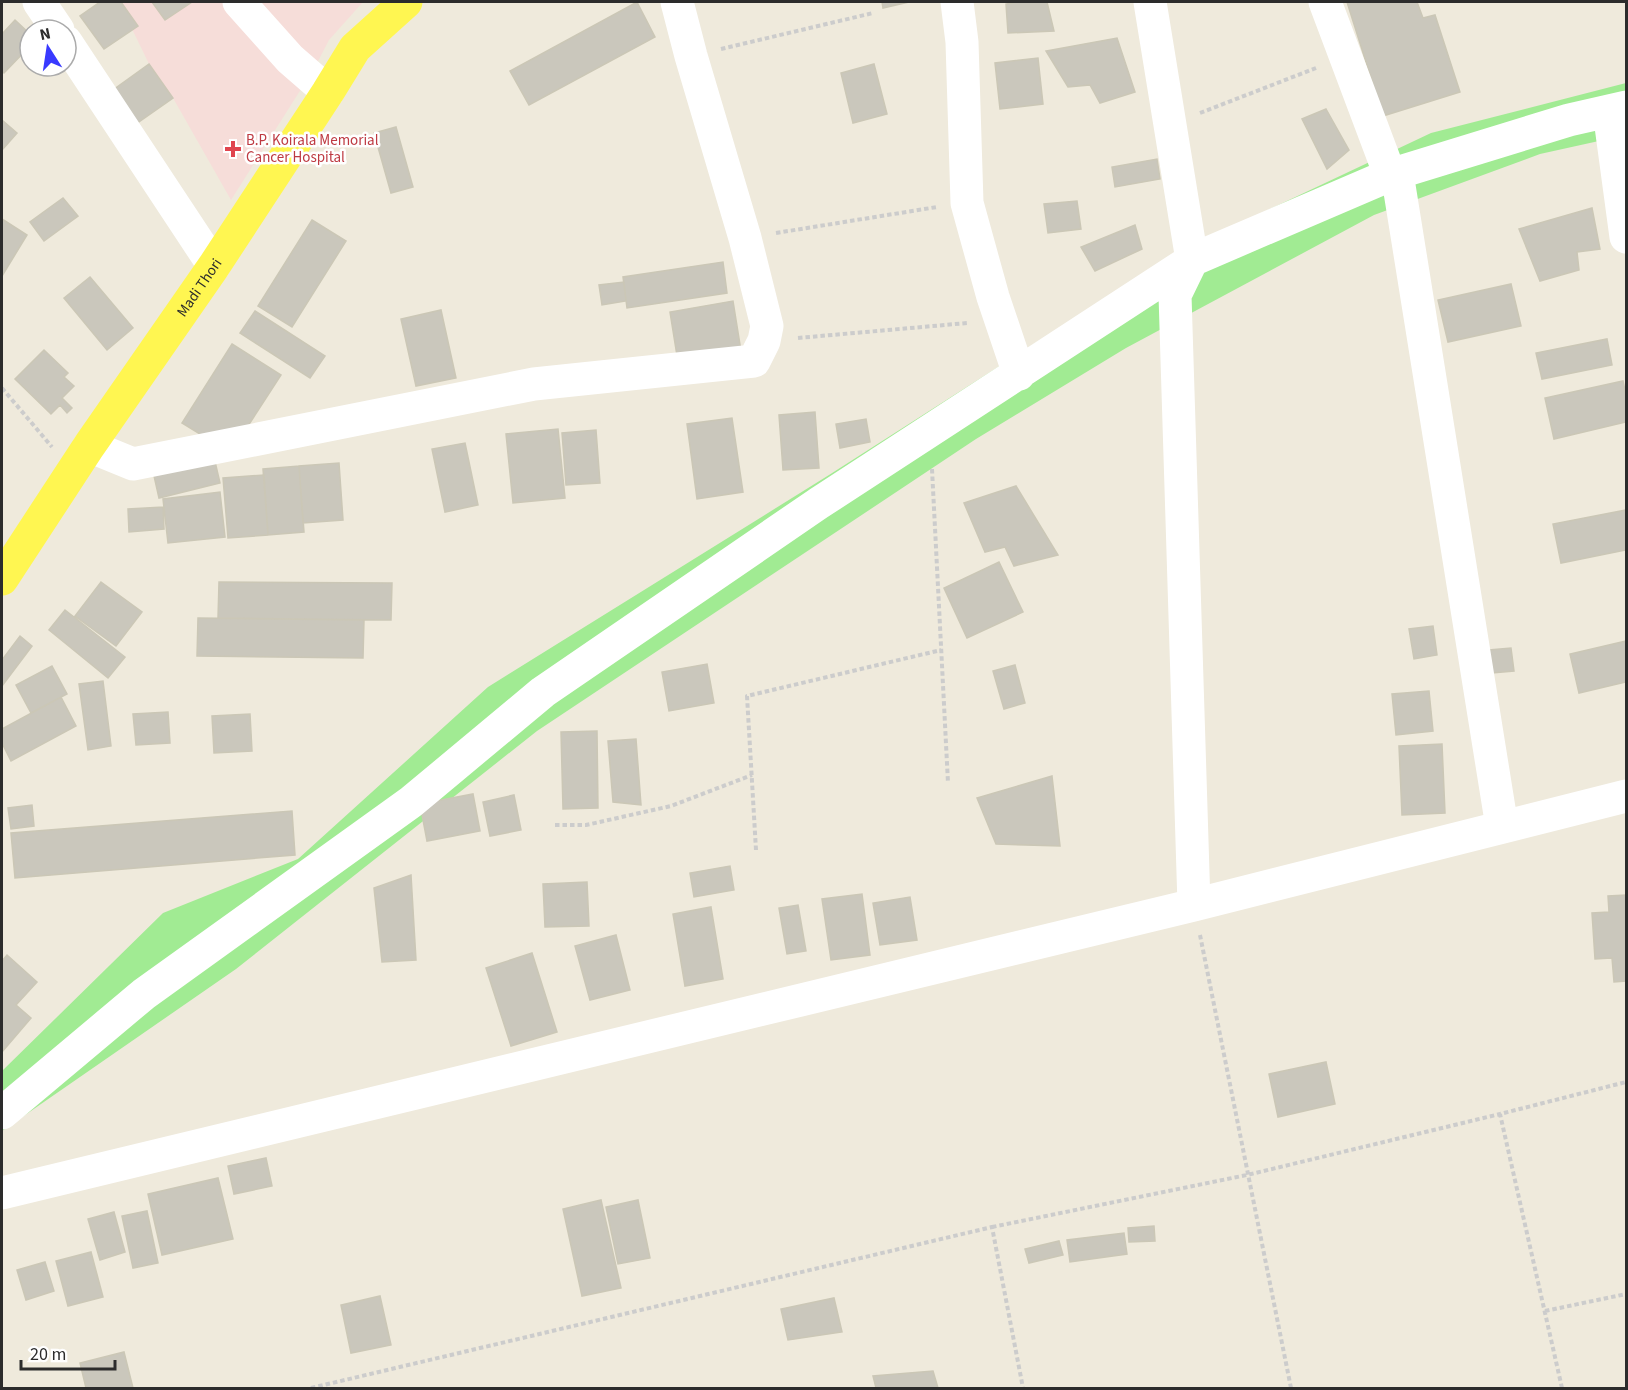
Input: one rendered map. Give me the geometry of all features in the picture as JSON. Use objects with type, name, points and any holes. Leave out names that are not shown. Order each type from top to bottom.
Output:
[{"type":"main road","name":"Madi Thori","points":[[2,579],[81,458],[214,266],[355,48],[406,2]]},
{"type":"street","points":[[39,2],[50,18]]},
{"type":"street","points":[[239,2],[290,58],[328,92]]},
{"type":"street","points":[[81,458],[133,464],[534,384],[754,361],[764,341],[767,326],[745,238],[677,2]]},
{"type":"street","points":[[957,2],[962,42],[968,203],[1001,320],[1019,374]]},
{"type":"street","points":[[1150,2],[1192,260],[1175,295],[1194,905]]},
{"type":"street","points":[[1325,2],[1345,57],[1394,174],[1502,827]]},
{"type":"street","points":[[78,60],[214,266]]},
{"type":"street","points":[[2,1113],[144,994],[411,802],[543,692],[819,503],[1192,260],[1394,174],[1569,120],[1618,109],[1626,237]]},
{"type":"street","points":[[2,1193],[1194,905],[1626,796]]},
{"type":"path","points":[[691,56],[873,13]]},
{"type":"path","points":[[1169,125],[1345,57]]},
{"type":"path","points":[[745,238],[968,203]]},
{"type":"path","points":[[764,341],[1001,320]]},
{"type":"path","points":[[2,388],[81,458]]},
{"type":"path","points":[[930,432],[948,783]]},
{"type":"path","points":[[756,850],[747,696],[941,650]]},
{"type":"path","points":[[555,825],[586,825],[671,806],[752,775]]},
{"type":"path","points":[[1194,905],[1290,1389]]},
{"type":"path","points":[[311,1389],[992,1227],[1247,1175],[1626,1082]]},
{"type":"path","points":[[1500,1114],[1562,1389]]},
{"type":"path","points":[[992,1227],[1023,1389]]},
{"type":"path","points":[[1545,1311],[1626,1294]]},
{"type":"shaded area","name":"B.P. Koirala Memorial Cancer Hospital","points":[[119,2],[363,2],[329,40],[315,67],[231,200],[173,98],[149,64]]},
{"type":"green space","points":[[1626,83],[1626,135],[1540,154],[1374,215],[1126,348],[976,439],[537,731],[236,969],[2,1131],[2,1071],[163,913],[298,859],[488,687],[829,475],[1175,254],[1431,133]]},
{"type":"building","points":[[100,2],[121,2],[138,26],[104,49],[80,16]]},
{"type":"building","points":[[152,2],[192,2],[165,20]]},
{"type":"building","points":[[637,2],[655,37],[529,105],[510,71]]},
{"type":"building","points":[[882,2],[909,2],[883,8]]},
{"type":"building","points":[[1047,2],[1054,31],[1008,33],[1006,4]]},
{"type":"building","points":[[1347,2],[1417,2],[1423,18],[1435,15],[1460,92],[1383,116]]},
{"type":"building","points":[[15,20],[18,23],[18,58],[4,73],[2,71],[2,34]]},
{"type":"building","points":[[1117,38],[1135,92],[1100,103],[1090,85],[1068,87],[1046,51]]},
{"type":"building","points":[[1038,58],[1043,104],[1000,109],[995,63]]},
{"type":"building","points":[[149,64],[173,98],[136,124],[113,90]]},
{"type":"building","points":[[874,64],[887,114],[853,123],[841,73]]},
{"type":"building","points":[[1326,109],[1349,150],[1327,169],[1302,119]]},
{"type":"building","points":[[2,120],[17,133],[2,150]]},
{"type":"building","points":[[396,127],[413,187],[391,193],[374,133]]},
{"type":"building","points":[[1157,159],[1160,179],[1115,187],[1112,167]]},
{"type":"building","points":[[63,198],[78,216],[44,241],[30,222]]},
{"type":"building","points":[[1077,201],[1081,229],[1048,233],[1044,204]]},
{"type":"building","points":[[1592,208],[1600,249],[1577,252],[1579,270],[1540,281],[1519,229]]},
{"type":"building","points":[[2,219],[27,235],[2,276]]},
{"type":"building","points":[[312,220],[346,241],[292,327],[258,306]]},
{"type":"building","points":[[1135,225],[1142,249],[1095,271],[1081,247]]},
{"type":"building","points":[[723,262],[727,293],[627,308],[623,277]]},
{"type":"building","points":[[90,277],[133,328],[107,350],[64,298]]},
{"type":"building","points":[[624,282],[626,301],[602,305],[599,285]]},
{"type":"building","points":[[1511,284],[1521,326],[1448,342],[1438,300]]},
{"type":"building","points":[[733,301],[741,351],[678,362],[670,312]]},
{"type":"building","points":[[441,310],[456,378],[416,386],[401,319]]},
{"type":"building","points":[[255,311],[325,356],[310,378],[240,333]]},
{"type":"building","points":[[1607,339],[1612,365],[1542,379],[1536,353]]},
{"type":"building","points":[[232,344],[281,375],[244,432],[208,439],[182,423]]},
{"type":"building","points":[[44,350],[68,373],[64,377],[74,386],[62,398],[72,408],[67,413],[60,405],[51,414],[15,379]]},
{"type":"building","points":[[1623,381],[1626,395],[1626,422],[1554,439],[1545,398]]},
{"type":"building","points":[[815,412],[819,468],[783,470],[779,415]]},
{"type":"building","points":[[732,418],[743,492],[697,499],[687,424]]},
{"type":"building","points":[[866,419],[870,442],[840,448],[836,424]]},
{"type":"building","points":[[558,429],[565,498],[513,503],[506,434]]},
{"type":"building","points":[[596,430],[600,483],[566,485],[562,433]]},
{"type":"building","points":[[465,443],[478,505],[445,512],[432,449]]},
{"type":"building","points":[[213,453],[220,483],[159,498],[152,467]]},
{"type":"building","points":[[339,463],[343,520],[303,523],[299,466]]},
{"type":"building","points":[[299,466],[304,532],[268,535],[263,469]]},
{"type":"building","points":[[264,475],[268,535],[228,538],[223,478]]},
{"type":"building","points":[[1016,486],[1058,555],[1014,566],[1005,547],[985,552],[964,503]]},
{"type":"building","points":[[220,492],[225,537],[168,543],[163,499]]},
{"type":"building","points":[[163,507],[164,529],[129,532],[128,509]]},
{"type":"building","points":[[1626,510],[1626,550],[1561,563],[1553,524]]},
{"type":"building","points":[[999,562],[1023,612],[967,638],[944,588]]},
{"type":"building","points":[[101,582],[142,612],[116,646],[75,616]]},
{"type":"building","points":[[219,582],[392,583],[391,620],[218,618]]},
{"type":"building","points":[[65,610],[125,657],[108,678],[49,630]]},
{"type":"building","points":[[198,618],[364,620],[363,658],[197,656]]},
{"type":"building","points":[[1433,626],[1437,655],[1414,659],[1409,629]]},
{"type":"building","points":[[20,636],[32,646],[2,686],[2,660]]},
{"type":"building","points":[[1626,641],[1626,682],[1579,693],[1570,654]]},
{"type":"building","points":[[1511,648],[1514,671],[1492,673],[1489,650]]},
{"type":"building","points":[[707,664],[714,703],[669,711],[662,672]]},
{"type":"building","points":[[1015,665],[1025,703],[1004,709],[993,671]]},
{"type":"building","points":[[52,666],[67,694],[31,713],[16,685]]},
{"type":"building","points":[[103,681],[111,746],[88,750],[79,684]]},
{"type":"building","points":[[1429,691],[1433,731],[1396,735],[1392,694]]},
{"type":"building","points":[[61,697],[76,726],[11,761],[2,743],[2,729]]},
{"type":"building","points":[[168,712],[170,743],[136,745],[133,714]]},
{"type":"building","points":[[250,714],[252,751],[214,753],[212,716]]},
{"type":"building","points":[[597,731],[598,808],[563,809],[561,732]]},
{"type":"building","points":[[636,739],[641,805],[613,802],[608,741]]},
{"type":"building","points":[[1442,744],[1445,813],[1402,815],[1399,746]]},
{"type":"building","points":[[1052,776],[1060,846],[996,844],[977,798]]},
{"type":"building","points":[[473,794],[480,831],[427,841],[420,804]]},
{"type":"building","points":[[514,795],[521,830],[490,836],[483,802]]},
{"type":"building","points":[[32,805],[34,826],[11,829],[8,808]]},
{"type":"building","points":[[292,811],[295,855],[15,878],[11,833]]},
{"type":"building","points":[[730,866],[734,890],[694,897],[690,873]]},
{"type":"building","points":[[411,875],[416,960],[382,962],[374,888]]},
{"type":"building","points":[[587,882],[589,926],[545,927],[543,884]]},
{"type":"building","points":[[862,894],[870,955],[831,960],[822,899]]},
{"type":"building","points":[[1626,895],[1626,981],[1614,982],[1612,958],[1595,959],[1592,913],[1609,912],[1608,896]]},
{"type":"building","points":[[910,897],[917,940],[880,945],[873,903]]},
{"type":"building","points":[[798,905],[806,951],[787,954],[779,908]]},
{"type":"building","points":[[711,907],[723,979],[685,986],[673,914]]},
{"type":"building","points":[[616,935],[630,990],[590,1000],[575,946]]},
{"type":"building","points":[[532,953],[557,1032],[511,1046],[486,968]]},
{"type":"building","points":[[7,955],[37,982],[16,1005],[31,1018],[2,1052],[2,961]]},
{"type":"building","points":[[1326,1062],[1335,1104],[1278,1117],[1269,1074]]},
{"type":"building","points":[[266,1158],[272,1186],[234,1194],[228,1166]]},
{"type":"building","points":[[218,1178],[233,1239],[162,1255],[148,1194]]},
{"type":"building","points":[[601,1200],[621,1288],[582,1296],[563,1209]]},
{"type":"building","points":[[638,1200],[650,1258],[618,1264],[606,1207]]},
{"type":"building","points":[[147,1211],[158,1263],[133,1268],[122,1216]]},
{"type":"building","points":[[114,1212],[125,1252],[100,1260],[88,1219]]},
{"type":"building","points":[[1154,1226],[1155,1241],[1129,1242],[1128,1228]]},
{"type":"building","points":[[1124,1233],[1127,1254],[1070,1262],[1067,1240]]},
{"type":"building","points":[[1059,1241],[1063,1255],[1029,1263],[1025,1249]]},
{"type":"building","points":[[91,1252],[103,1297],[68,1306],[56,1261]]},
{"type":"building","points":[[45,1262],[54,1291],[26,1300],[17,1270]]},
{"type":"building","points":[[380,1296],[391,1345],[351,1353],[341,1305]]},
{"type":"building","points":[[834,1298],[842,1332],[788,1340],[781,1309]]},
{"type":"building","points":[[124,1352],[133,1388],[86,1388],[80,1363]]},
{"type":"building","points":[[933,1371],[938,1388],[876,1388],[873,1376]]},
{"type":"place","name":"B.P. Koirala Memorial Cancer Hospital","points":[[233,149]]}]
